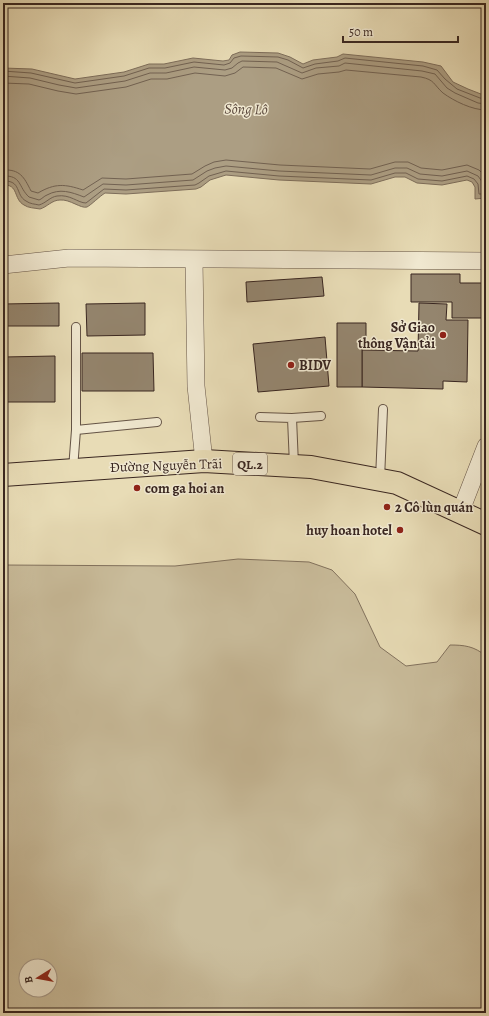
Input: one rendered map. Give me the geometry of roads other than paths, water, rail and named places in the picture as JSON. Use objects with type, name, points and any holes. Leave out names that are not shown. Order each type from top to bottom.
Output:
[{"type":"main road","name":"Đường Nguyễn Trãi","points":[[3,475],[204,461],[311,467],[397,483],[486,524]]},
{"type":"street","points":[[3,265],[69,258],[486,262]]},
{"type":"street","points":[[194,260],[196,386],[204,461]]},
{"type":"street","points":[[460,513],[486,446]]},
{"type":"lane","points":[[73,470],[76,430],[76,326]]},
{"type":"lane","points":[[380,480],[383,408]]},
{"type":"lane","points":[[260,417],[292,418],[321,416]]},
{"type":"lane","points":[[292,418],[294,466]]},
{"type":"lane","points":[[76,430],[157,422]]},
{"type":"water","name":"Sông Lô","points":[[240,52],[278,53],[303,64],[313,60],[337,57],[343,54],[423,62],[441,66],[453,82],[486,96],[486,198],[475,199],[475,187],[472,182],[467,180],[442,185],[417,183],[405,177],[395,177],[371,184],[279,180],[226,175],[210,180],[196,189],[126,194],[105,193],[87,207],[82,207],[68,201],[60,200],[54,201],[40,209],[24,205],[18,199],[14,189],[8,185],[3,185],[3,68],[32,69],[75,79],[124,72],[149,64],[164,64],[193,58],[223,61],[229,60],[232,55]]},
{"type":"place","name":"Sở Giao thông Vận tải","points":[[443,335]]},
{"type":"place","name":"BIDV","points":[[291,365]]},
{"type":"place","name":"com ga hoi an","points":[[137,488]]},
{"type":"place","name":"2 Cô lùn quán","points":[[387,507]]},
{"type":"place","name":"huy hoan hotel","points":[[400,530]]}]
